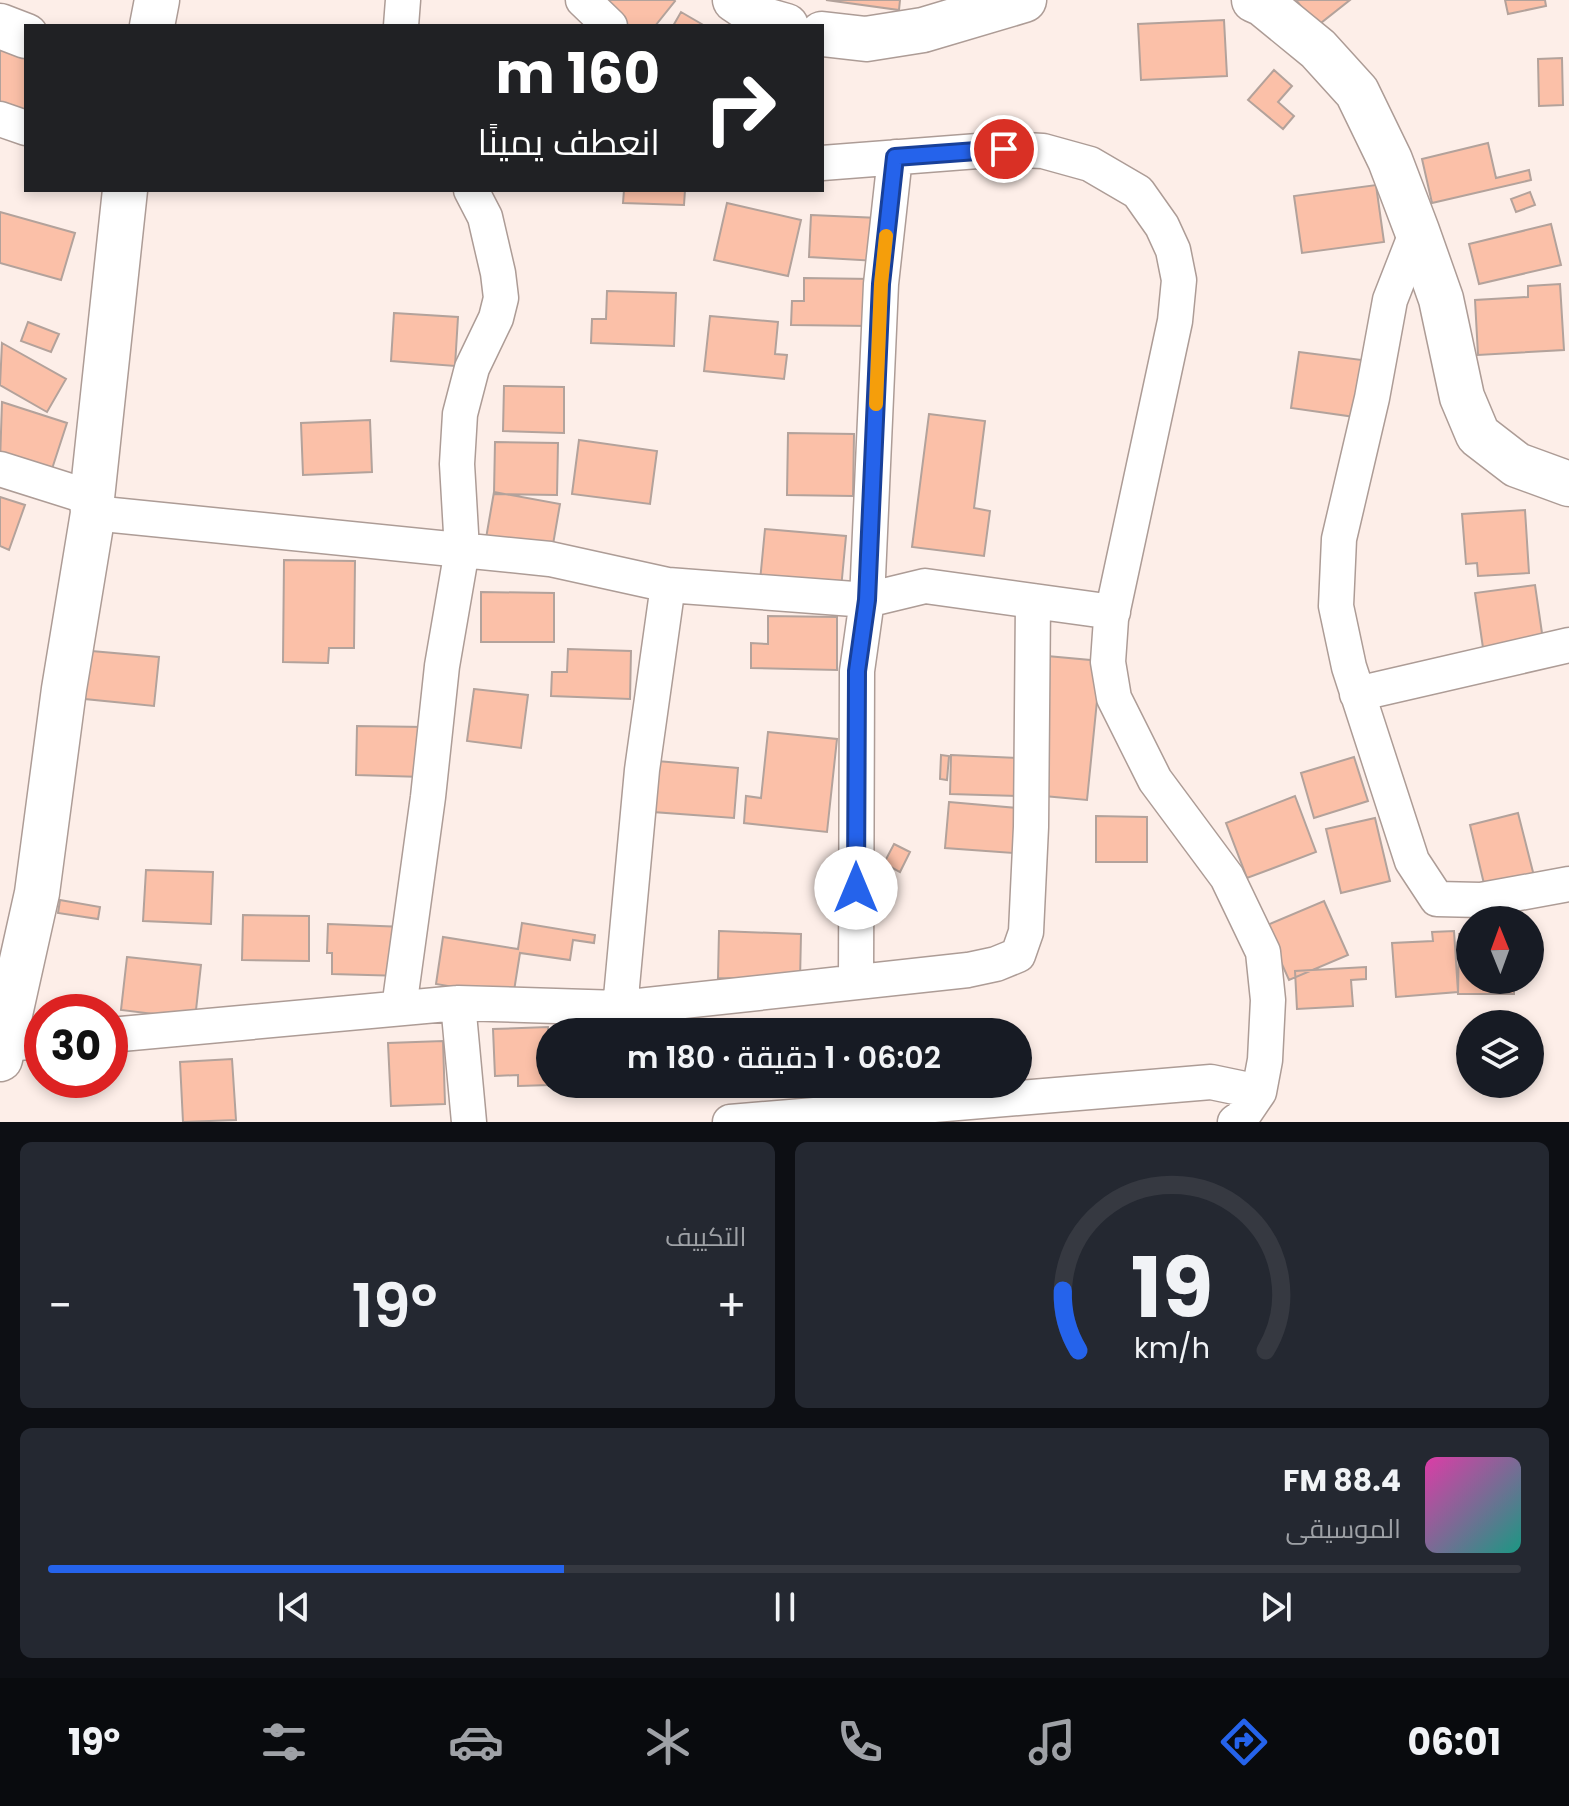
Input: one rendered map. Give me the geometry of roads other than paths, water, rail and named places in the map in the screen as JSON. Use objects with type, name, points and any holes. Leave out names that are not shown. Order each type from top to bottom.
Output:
[{"type":"street","points":[[152,24],[157,0]]},
{"type":"street","points":[[401,24],[403,0]]},
{"type":"street","points":[[583,0],[608,24]]},
{"type":"street","points":[[735,0],[765,20],[779,24]]},
{"type":"street","points":[[824,34],[866,39],[923,30],[1024,0]]},
{"type":"street","points":[[1254,0],[1318,49],[1357,92],[1390,160],[1441,299],[1462,397],[1478,435],[1517,465],[1569,484]]},
{"type":"street","points":[[0,26],[24,35]]},
{"type":"street","points":[[0,119],[24,127]]},
{"type":"street","points":[[824,163],[1004,149],[1043,151],[1090,164],[1138,192],[1162,226],[1173,250],[1179,280],[1175,321],[1113,612],[1108,662],[1114,698],[1155,780],[1227,877],[1263,952],[1268,1000],[1265,1060],[1259,1092],[1235,1122]]},
{"type":"street","points":[[856,981],[857,671],[867,600],[881,284],[895,157]]},
{"type":"street","points":[[16,1048],[8,991],[37,893],[64,689],[93,506],[125,192]]},
{"type":"street","points":[[399,1008],[428,797],[442,666],[462,550],[457,464],[460,414],[472,368],[496,318],[501,298],[485,217],[472,192]]},
{"type":"street","points":[[1417,231],[1390,300],[1372,398],[1339,539],[1336,606],[1357,694],[1412,861],[1437,899],[1481,900],[1569,884]]},
{"type":"street","points":[[0,469],[93,506],[550,559],[668,585],[867,600],[925,586],[1113,612]]},
{"type":"street","points":[[620,1008],[642,770],[668,585]]},
{"type":"street","points":[[128,1033],[458,1003],[620,1008],[968,970],[1018,955],[1026,932],[1031,827],[1033,601]]},
{"type":"street","points":[[1357,694],[1569,645]]},
{"type":"street","points":[[458,1003],[469,1122]]},
{"type":"street","points":[[730,1122],[1211,1082],[1259,1092]]}]
